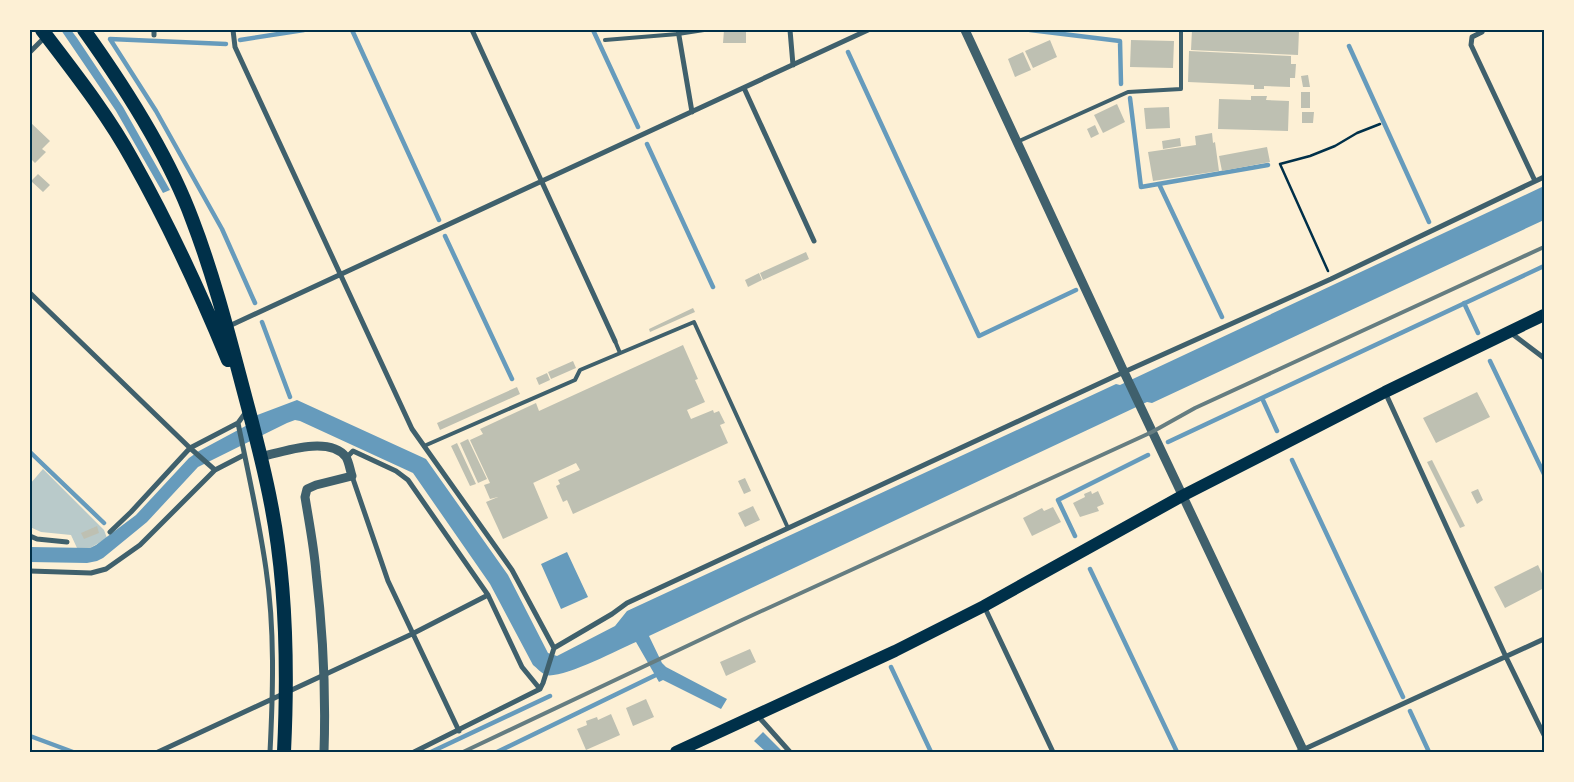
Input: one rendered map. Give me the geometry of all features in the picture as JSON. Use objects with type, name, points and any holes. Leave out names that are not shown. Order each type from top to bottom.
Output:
[{"type":"highway","points":[[84,30],[113,70],[167,162],[192,218],[226,327],[246,417]]},
{"type":"highway","points":[[44,33],[86,88],[132,160],[196,286],[258,451],[271,504],[283,597],[286,673],[284,752]]},
{"type":"main road","points":[[676,752],[894,651],[984,606],[1182,496],[1385,392],[1544,315]]},
{"type":"street","points":[[233,30],[235,47],[412,429],[512,570],[553,649]]},
{"type":"street","points":[[472,30],[614,341]]},
{"type":"street","points":[[790,30],[793,65]]},
{"type":"street","points":[[226,327],[744,88],[858,32],[868,30]]},
{"type":"street","points":[[965,30],[1302,751],[1544,639]]},
{"type":"street","points":[[1480,30],[1482,32],[1472,37],[1471,45],[1535,181]]},
{"type":"street","points":[[678,32],[692,112]]},
{"type":"street","points":[[30,52],[44,33]]},
{"type":"street","points":[[744,88],[814,241]]},
{"type":"street","points":[[414,752],[540,689],[553,649],[627,603],[788,528],[1126,376],[1544,177]]},
{"type":"street","points":[[30,292],[215,470]]},
{"type":"street","points":[[1510,332],[1544,358]]},
{"type":"street","points":[[1385,392],[1506,657],[1544,735]]},
{"type":"street","points":[[110,532],[190,448],[246,417]]},
{"type":"street","points":[[246,417],[244,455],[260,527],[267,572],[273,698],[270,752]]},
{"type":"street","points":[[258,451],[328,446],[337,449],[346,458],[388,582],[458,730]]},
{"type":"street","points":[[346,458],[353,451],[396,471],[408,480],[488,595],[522,667],[540,689]]},
{"type":"street","points":[[30,571],[91,573],[106,569],[140,545],[215,470],[244,455]]},
{"type":"street","points":[[324,752],[325,715],[322,650],[316,572],[305,497],[307,489],[352,476]]},
{"type":"street","points":[[30,536],[37,539],[67,542]]},
{"type":"street","points":[[158,752],[412,634],[488,595]]},
{"type":"street","points":[[984,606],[1053,752]]},
{"type":"street","points":[[757,715],[790,752]]},
{"type":"lane","points":[[604,40],[704,30]]},
{"type":"lane","points":[[1017,142],[1128,92],[1181,89],[1181,30]]},
{"type":"lane","points":[[424,446],[575,380],[580,370],[694,322],[788,528]]},
{"type":"lane","points":[[614,341],[620,353]]},
{"type":"path","points":[[1332,279],[1280,164],[1310,156],[1380,124]]},
{"type":"shaded area","points":[[43,469],[104,530],[107,538],[90,548],[77,548],[71,535],[41,532],[30,527],[30,484]]},
{"type":"water","points":[[61,30],[71,30],[77,38],[123,107],[170,190],[163,193],[116,111]]},
{"type":"water","points":[[1544,186],[1544,220],[1152,403],[1147,402],[649,636],[662,663],[666,667],[727,699],[721,709],[663,680],[659,682],[636,642],[564,673],[546,675],[542,673],[533,665],[490,584],[413,473],[300,421],[295,420],[287,423],[198,467],[147,522],[103,558],[87,563],[30,562],[30,547],[90,548],[96,545],[136,515],[189,458],[253,422],[252,417],[297,400],[426,459],[508,575],[548,653],[557,656],[615,626],[627,611],[1116,384],[1120,385]]},
{"type":"water","points":[[567,552],[588,597],[561,609],[541,564]]},
{"type":"water","points":[[763,732],[783,752],[766,752],[754,741]]},
{"type":"building","points":[[724,30],[746,30],[746,43],[723,43]]},
{"type":"building","points":[[1192,30],[1299,31],[1298,55],[1191,50]]},
{"type":"building","points":[[1050,40],[1057,57],[1033,68],[1025,51]]},
{"type":"building","points":[[1131,40],[1174,41],[1173,68],[1130,67]]},
{"type":"building","points":[[1189,51],[1291,56],[1291,64],[1296,64],[1295,78],[1290,78],[1290,87],[1264,86],[1264,89],[1254,89],[1254,85],[1188,82]]},
{"type":"building","points":[[1023,52],[1031,70],[1015,77],[1008,59]]},
{"type":"building","points":[[1308,75],[1310,87],[1303,87],[1301,76]]},
{"type":"building","points":[[1301,92],[1310,92],[1310,108],[1301,108]]},
{"type":"building","points":[[1251,96],[1267,96],[1266,100],[1289,101],[1288,131],[1218,129],[1219,99],[1251,100]]},
{"type":"building","points":[[1117,104],[1125,122],[1103,133],[1094,115]]},
{"type":"building","points":[[1169,107],[1170,128],[1146,129],[1144,108]]},
{"type":"building","points":[[1302,112],[1314,112],[1313,123],[1302,123]]},
{"type":"building","points":[[30,122],[50,141],[42,149],[46,152],[35,163],[32,160],[30,162]]},
{"type":"building","points":[[1095,125],[1099,134],[1091,138],[1087,129]]},
{"type":"building","points":[[1212,133],[1219,171],[1153,181],[1148,152],[1196,145],[1195,136]]},
{"type":"building","points":[[1180,138],[1181,146],[1163,149],[1162,141]]},
{"type":"building","points":[[1267,147],[1270,162],[1222,171],[1219,156]]},
{"type":"building","points":[[38,174],[50,185],[43,192],[31,181]]},
{"type":"building","points":[[806,252],[809,259],[763,280],[760,273]]},
{"type":"building","points":[[759,273],[762,280],[748,287],[745,280]]},
{"type":"building","points":[[693,308],[695,312],[650,332],[649,329]]},
{"type":"building","points":[[683,345],[698,379],[695,380],[705,402],[687,410],[691,419],[713,410],[714,413],[719,411],[725,423],[720,425],[728,443],[573,514],[567,500],[563,502],[556,486],[560,484],[558,480],[580,470],[576,463],[533,483],[548,518],[503,539],[486,502],[498,497],[490,499],[484,485],[490,483],[470,440],[483,434],[480,429],[536,403],[539,411]]},
{"type":"building","points":[[573,361],[576,368],[551,379],[548,372]]},
{"type":"building","points":[[547,373],[550,380],[539,385],[536,378]]},
{"type":"building","points":[[517,387],[520,394],[440,430],[437,423]]},
{"type":"building","points":[[1477,392],[1490,417],[1436,443],[1423,418]]},
{"type":"building","points":[[468,439],[487,479],[478,483],[460,443]]},
{"type":"building","points":[[457,443],[476,484],[470,486],[451,446]]},
{"type":"building","points":[[1432,460],[1465,526],[1460,528],[1427,462]]},
{"type":"building","points":[[745,478],[751,491],[744,494],[738,481]]},
{"type":"building","points":[[1478,489],[1483,500],[1477,504],[1471,492]]},
{"type":"building","points":[[1091,491],[1092,494],[1098,491],[1104,504],[1097,507],[1099,511],[1080,517],[1073,503],[1085,497],[1084,494]]},
{"type":"building","points":[[753,506],[760,520],[745,527],[738,513]]},
{"type":"building","points":[[1053,507],[1061,522],[1032,536],[1023,518],[1042,508],[1044,511]]},
{"type":"building","points":[[97,526],[99,533],[84,539],[81,533]]},
{"type":"building","points":[[1538,565],[1544,578],[1544,588],[1505,608],[1494,587]]},
{"type":"building","points":[[750,649],[756,662],[726,676],[720,662]]},
{"type":"building","points":[[646,699],[654,717],[633,726],[626,708]]},
{"type":"building","points":[[611,714],[620,735],[586,750],[577,729],[587,725],[586,721],[597,717],[598,720]]},
{"type":"waterway","points":[[240,40],[304,30]]},
{"type":"waterway","points":[[352,30],[439,220]]},
{"type":"waterway","points":[[593,30],[638,127]]},
{"type":"waterway","points":[[1030,30],[1120,41],[1121,84]]},
{"type":"waterway","points":[[226,44],[110,39],[156,111],[222,229],[255,303]]},
{"type":"waterway","points":[[1349,46],[1429,222]]},
{"type":"waterway","points":[[848,52],[979,336],[1076,290]]},
{"type":"waterway","points":[[1130,98],[1141,187],[1268,165]]},
{"type":"waterway","points":[[647,144],[713,287]]},
{"type":"waterway","points":[[1159,184],[1222,317]]},
{"type":"waterway","points":[[445,236],[512,379]]},
{"type":"waterway","points":[[1168,442],[1544,266]]},
{"type":"waterway","points":[[1464,303],[1478,333]]},
{"type":"waterway","points":[[262,322],[290,397]]},
{"type":"waterway","points":[[1490,361],[1544,474]]},
{"type":"waterway","points":[[1262,398],[1277,431]]},
{"type":"waterway","points":[[30,452],[104,523]]},
{"type":"waterway","points":[[1075,536],[1058,500],[1148,455]]},
{"type":"waterway","points":[[1292,460],[1403,697]]},
{"type":"waterway","points":[[1090,569],[1177,752]]},
{"type":"waterway","points":[[891,667],[931,752]]},
{"type":"waterway","points":[[497,752],[660,673]]},
{"type":"waterway","points":[[431,752],[550,696]]},
{"type":"waterway","points":[[1410,711],[1429,752]]},
{"type":"waterway","points":[[30,736],[73,752]]},
{"type":"railway","points":[[463,752],[742,620],[1152,432],[1195,408],[1544,247]]}]
